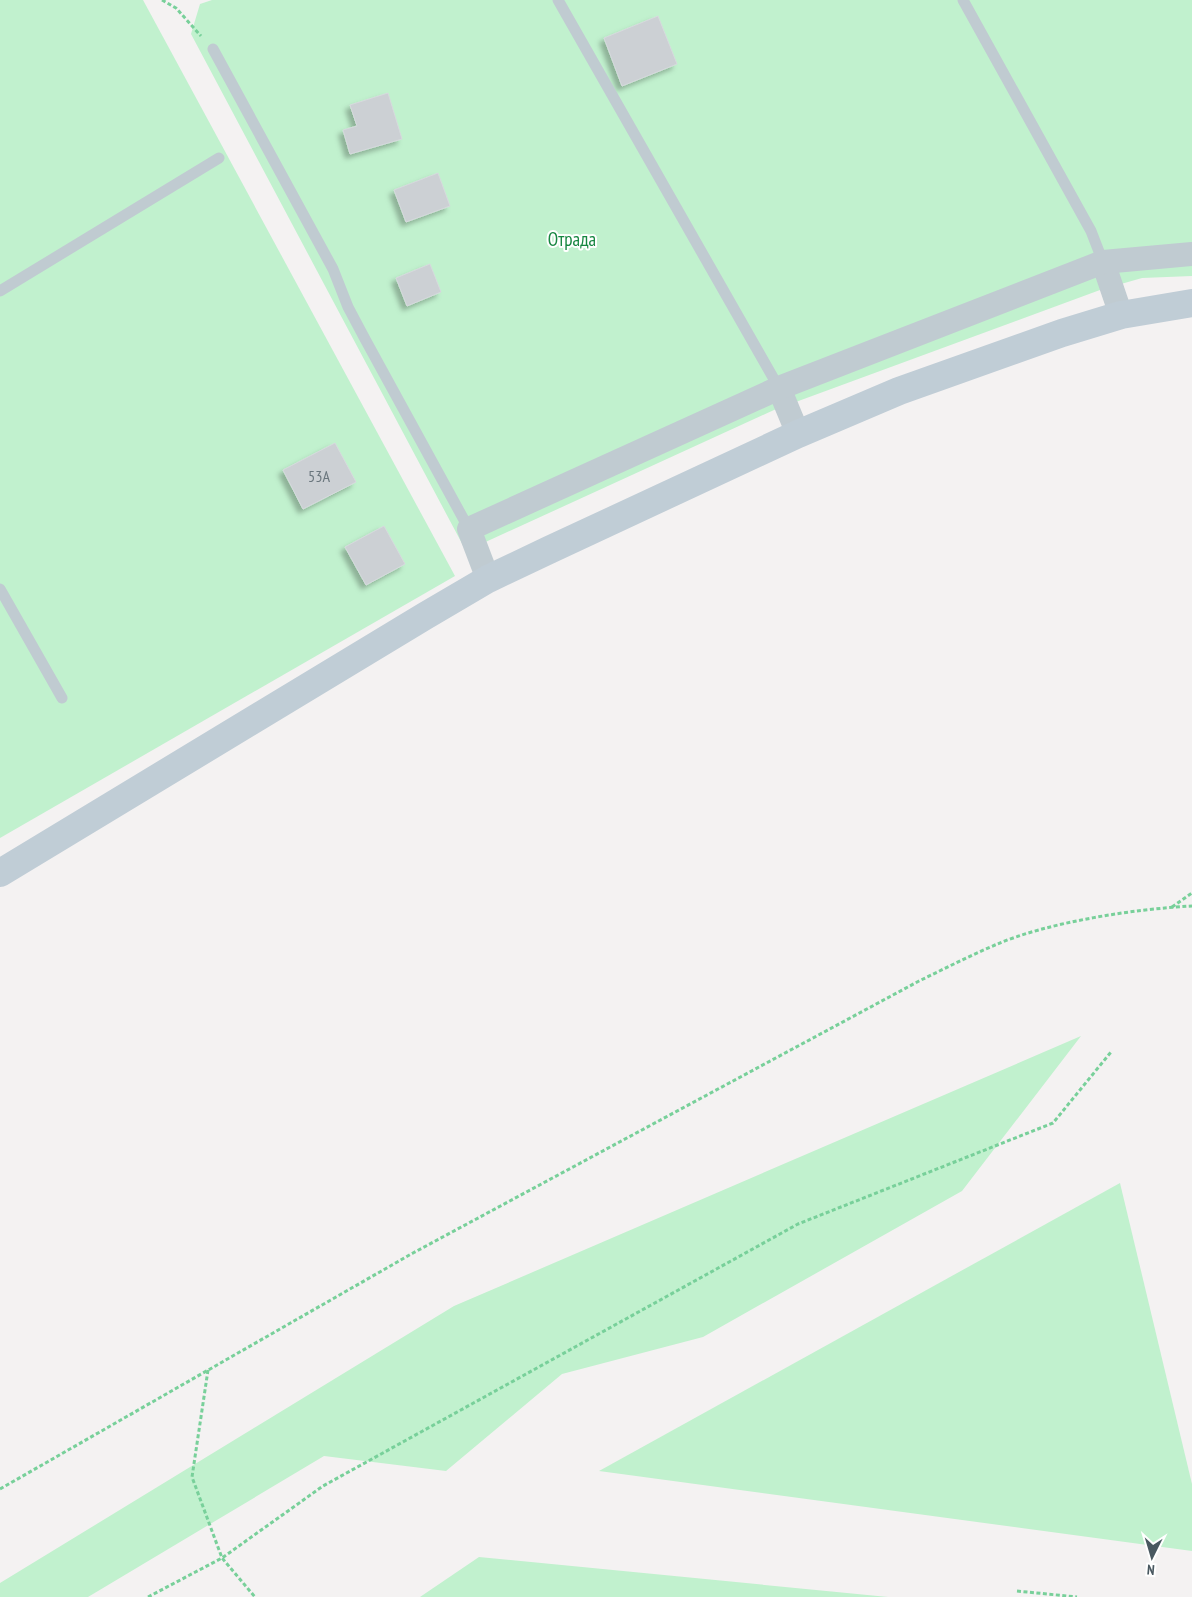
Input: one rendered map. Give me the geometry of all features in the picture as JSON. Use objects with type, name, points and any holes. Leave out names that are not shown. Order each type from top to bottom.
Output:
[{"type":"main road","points":[[0,873],[488,579],[798,434],[899,391],[1062,333],[1121,315],[1192,303]]},
{"type":"street","points":[[488,579],[469,528],[779,388],[1103,262],[1192,254]]},
{"type":"street","points":[[1103,262],[1121,315]]},
{"type":"street","points":[[779,388],[798,434]]},
{"type":"lane","points":[[558,0],[779,388]]},
{"type":"lane","points":[[963,0],[1091,231],[1103,262]]},
{"type":"lane","points":[[213,49],[333,269],[348,308],[469,528]]},
{"type":"lane","points":[[0,292],[219,158]]},
{"type":"lane","points":[[0,588],[62,698]]},
{"type":"path","points":[[162,0],[176,8],[213,49]]},
{"type":"path","points":[[1171,907],[1192,893]]},
{"type":"path","points":[[0,1489],[413,1253],[919,981],[996,944],[1062,924],[1171,907],[1192,906]]},
{"type":"path","points":[[148,1597],[222,1558],[323,1486],[798,1224],[1054,1123],[1111,1052]]},
{"type":"path","points":[[208,1370],[192,1476],[222,1558],[255,1597]]},
{"type":"path","points":[[1017,1592],[1077,1597]]},
{"type":"green space","points":[[0,0],[143,0],[455,576],[0,838]]},
{"type":"green space","name":"Отрада","points":[[212,0],[1192,0],[1192,276],[1142,278],[1100,290],[774,410],[466,551],[191,34],[200,4]]},
{"type":"green space","points":[[1081,1036],[962,1191],[703,1337],[562,1374],[446,1471],[324,1456],[88,1597],[0,1597],[0,1583],[454,1306]]},
{"type":"green space","points":[[1120,1183],[1192,1484],[1192,1551],[599,1471]]},
{"type":"green space","points":[[479,1557],[888,1597],[420,1597]]},
{"type":"building","points":[[658,16],[677,64],[622,86],[604,38]]},
{"type":"building","points":[[388,93],[402,139],[350,154],[343,130],[357,126],[350,105]]},
{"type":"building","points":[[438,173],[450,206],[406,222],[394,190]]},
{"type":"building","points":[[430,264],[441,292],[407,306],[396,278]]},
{"type":"building","points":[[335,443],[356,482],[303,509],[283,470]]},
{"type":"building","points":[[384,526],[405,564],[366,585],[345,547]]}]
